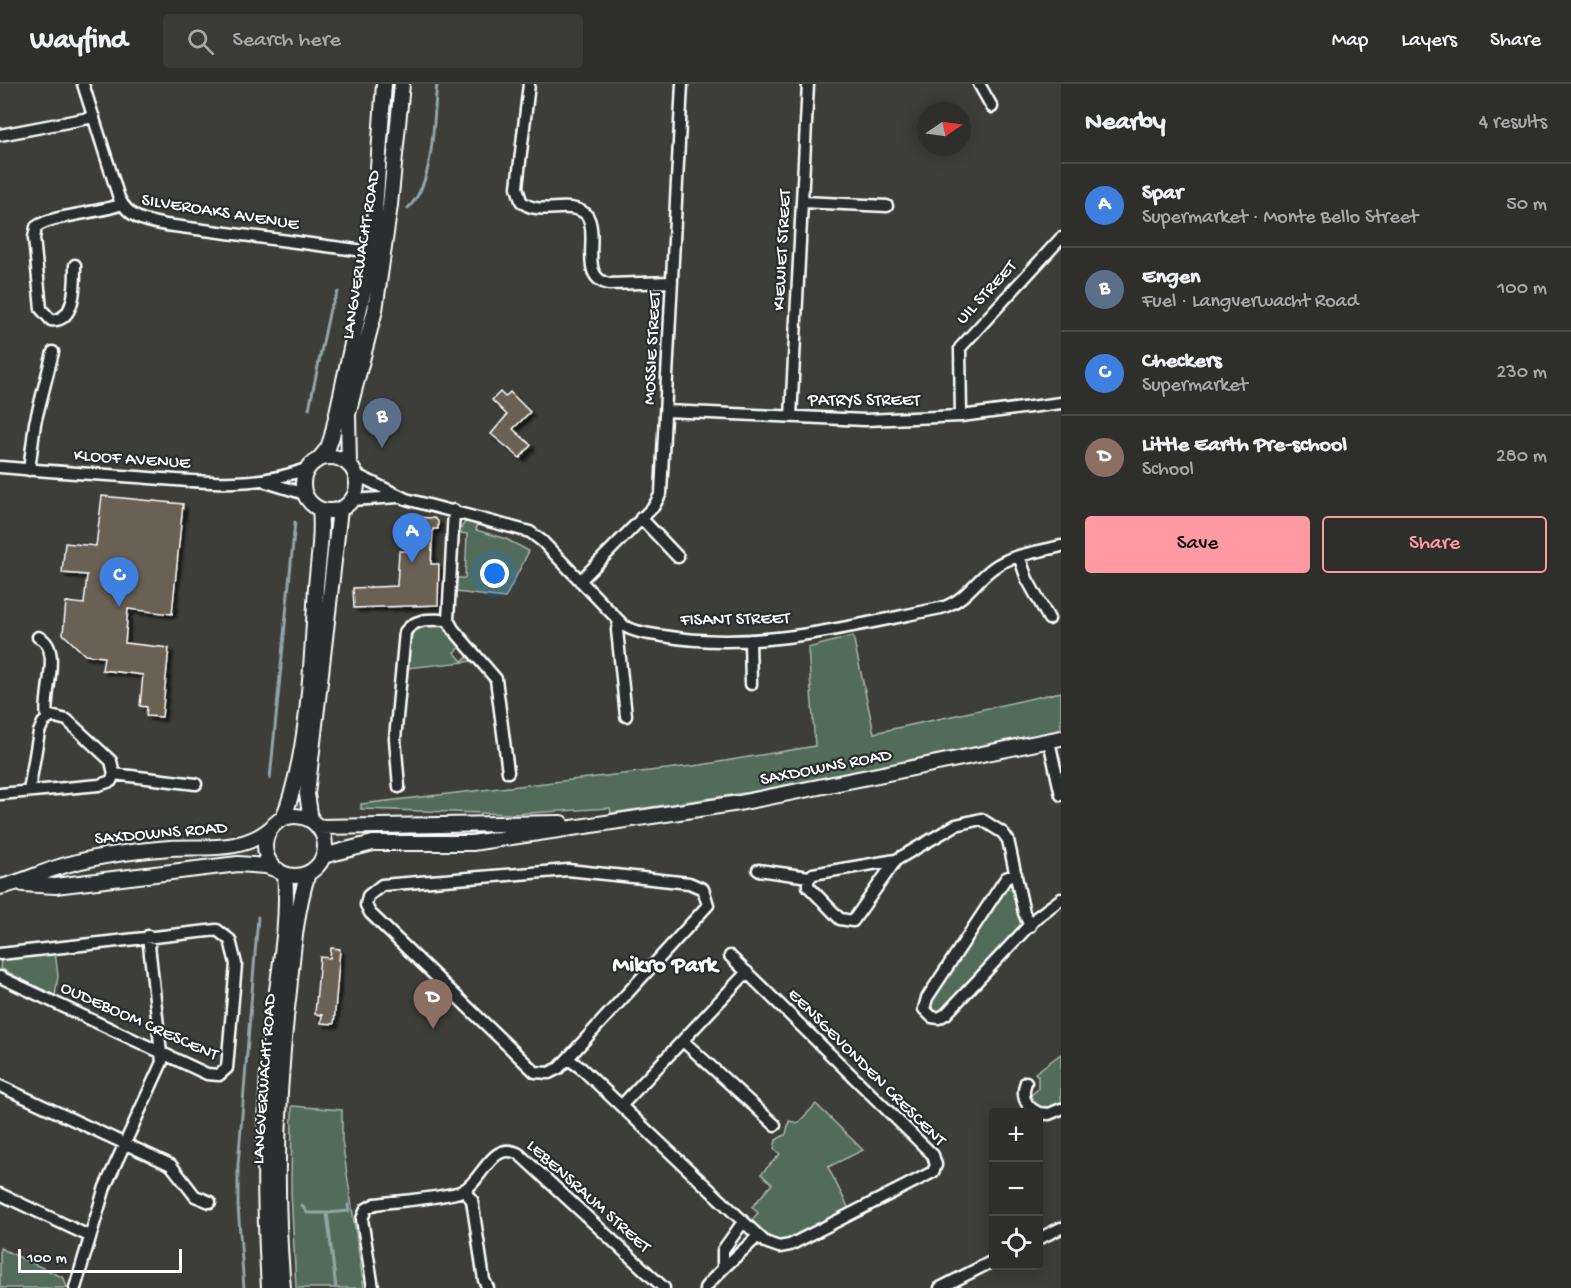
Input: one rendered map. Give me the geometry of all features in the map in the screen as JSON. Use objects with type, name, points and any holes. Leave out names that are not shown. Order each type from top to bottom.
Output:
[{"type":"street","name":"SILVEROAKS AVENUE","points":[[83,84],[123,204],[129,214],[142,221],[372,252]]},
{"type":"street","name":"LANGVERWACHT ROAD","points":[[314,464],[328,448],[332,436],[372,252],[384,84]]},
{"type":"street","name":"LANGVERWACHT ROAD","points":[[352,469],[348,414],[375,309],[402,84]]},
{"type":"street","points":[[529,84],[517,187],[521,201],[533,208],[574,208],[586,214],[592,229],[592,271],[601,281],[609,284],[672,282]]},
{"type":"street","name":"MOSSIE STREET","points":[[580,580],[657,502],[661,493],[682,84]]},
{"type":"street","name":"KIEWIET STREET","points":[[791,417],[808,84]]},
{"type":"street","points":[[979,84],[992,106]]},
{"type":"street","points":[[0,135],[94,117]]},
{"type":"street","points":[[802,202],[887,206]]},
{"type":"street","points":[[75,265],[73,294],[68,314],[62,320],[51,320],[41,309],[34,238],[36,227],[46,221],[103,211],[123,204]]},
{"type":"street","name":"UIL STREET","points":[[960,416],[960,348],[1061,238]]},
{"type":"street","points":[[29,470],[35,423],[53,352]]},
{"type":"street","name":"PATRYS STREET","points":[[666,411],[865,420],[960,416],[1061,402]]},
{"type":"street","points":[[283,819],[294,789],[314,624],[320,509],[305,494],[303,481],[314,464],[333,457],[352,469],[356,488],[346,505],[307,794],[315,824],[325,841],[320,863],[308,873],[281,872],[268,858],[266,850],[267,835],[271,828],[283,819],[298,816],[315,824]]},
{"type":"street","name":"KLOOF AVENUE","points":[[0,467],[205,482],[287,477],[314,464]]},
{"type":"street","name":"FISANT STREET","points":[[352,469],[398,497],[530,532],[542,541],[619,622],[635,632],[680,639],[750,640],[821,632],[952,605],[994,567],[1019,556],[1061,546]]},
{"type":"street","name":"KLOOF AVENUE","points":[[262,480],[305,494]]},
{"type":"street","name":"FISANT STREET","points":[[346,505],[398,497]]},
{"type":"street","points":[[320,509],[346,505]]},
{"type":"street","points":[[454,510],[448,620],[453,629],[496,679],[508,772]]},
{"type":"street","points":[[641,518],[678,557]]},
{"type":"street","points":[[1019,556],[1027,579],[1049,619]]},
{"type":"street","points":[[399,787],[395,739],[405,632],[412,623],[420,620],[448,620]]},
{"type":"street","points":[[619,622],[617,630],[626,716]]},
{"type":"street","points":[[29,791],[34,750],[39,732],[47,719],[46,697],[53,657],[47,643],[38,637]]},
{"type":"street","points":[[750,640],[750,684]]},
{"type":"street","points":[[0,794],[99,785],[111,781],[114,774],[111,761],[67,720],[57,716],[47,719]]},
{"type":"street","points":[[1055,740],[1061,795]]},
{"type":"street","name":"SAXDOWNS ROAD","points":[[323,856],[374,843],[472,843],[790,794],[1055,740]]},
{"type":"street","points":[[114,774],[196,784]]},
{"type":"street","points":[[758,870],[809,877],[816,873],[896,860],[956,825],[978,819],[984,820],[1008,840],[1030,926]]},
{"type":"street","name":"SAXDOWNS ROAD","points":[[315,824],[596,823]]},
{"type":"street","name":"SAXDOWNS ROAD","points":[[18,884],[53,868],[92,857],[170,848],[226,847],[251,841],[271,828]]},
{"type":"street","points":[[809,877],[809,889],[840,919],[849,922],[858,917],[896,860]]},
{"type":"street","name":"SAXDOWNS ROAD","points":[[0,887],[18,884],[55,886],[238,864],[266,866],[281,872]]},
{"type":"street","points":[[568,870],[689,883],[703,889],[708,905],[700,916],[568,1059],[555,1071],[535,1072],[370,913],[366,904],[368,896],[382,885],[568,870]]},
{"type":"street","name":"LANGVERWACHT ROAD","points":[[268,1288],[264,1216],[264,1124],[271,1040],[288,910],[281,872]]},
{"type":"street","name":"LANGVERWACHT ROAD","points":[[283,1288],[278,1222],[277,1130],[282,1050],[296,928],[308,873]]},
{"type":"street","points":[[1016,874],[1006,878],[927,998],[924,1009],[928,1015],[939,1018],[946,1014],[1045,909],[1061,899]]},
{"type":"street","name":"OUDEBOOM CRESCENT","points":[[0,954],[217,930],[230,940],[236,964],[227,1068],[214,1076],[0,977]]},
{"type":"street","points":[[75,1288],[105,1187],[160,1073],[162,1052],[148,936]]},
{"type":"street","name":"EENSGEVONDEN CRESCENT","points":[[568,1059],[758,1236],[774,1247],[790,1245],[930,1174],[936,1162],[933,1155],[730,956]]},
{"type":"street","points":[[621,1106],[747,972]]},
{"type":"street","points":[[683,1041],[775,1125]]},
{"type":"street","points":[[1026,1082],[1024,1098],[1031,1108]]},
{"type":"street","points":[[0,1086],[171,1165],[195,1196],[210,1202]]},
{"type":"street","points":[[1043,1113],[1049,1114],[1061,1109]]},
{"type":"street","name":"LEBENSRAUM STREET","points":[[464,1191],[497,1155],[506,1150],[515,1152],[664,1288]]},
{"type":"street","points":[[373,1288],[362,1219],[366,1209],[375,1204],[464,1191],[472,1200],[484,1280],[488,1288]]},
{"type":"street","points":[[0,1194],[89,1236]]},
{"type":"street","points":[[723,1266],[723,1250],[743,1222]]},
{"type":"street","points":[[1043,1237],[1061,1228]]},
{"type":"street","points":[[705,1288],[723,1266],[730,1263],[758,1236]]},
{"type":"street","points":[[947,1286],[989,1264]]},
{"type":"green space","points":[[477,522],[476,530],[506,539],[529,551],[505,598],[456,592],[457,578],[465,578],[467,534],[459,533],[464,523]]},
{"type":"green space","points":[[440,624],[461,646],[454,652],[462,661],[470,656],[475,661],[407,668],[413,629],[417,625]]},
{"type":"green space","points":[[853,636],[874,733],[1061,692],[1061,730],[798,785],[611,813],[610,808],[512,814],[361,809],[361,804],[701,765],[815,746],[808,648]]},
{"type":"green space","points":[[1005,889],[1011,889],[1015,893],[1021,927],[943,1009],[938,1012],[933,1010],[930,1003]]},
{"type":"green space","points":[[55,951],[58,976],[55,997],[0,968],[1,959]]},
{"type":"green space","points":[[1061,1054],[1061,1104],[1046,1111],[1032,1104],[1031,1095],[1038,1089],[1038,1076],[1035,1073]]},
{"type":"green space","points":[[816,1104],[863,1150],[828,1167],[849,1209],[784,1241],[768,1238],[750,1222],[758,1213],[752,1207],[772,1184],[761,1174],[780,1154],[774,1149],[776,1140],[786,1134],[789,1121],[798,1123]]},
{"type":"green space","points":[[292,1106],[342,1110],[342,1140],[364,1288],[296,1288],[291,1191]]},
{"type":"green space","points":[[0,1248],[64,1278],[67,1288],[0,1288]]},
{"type":"building","points":[[500,392],[505,397],[510,392],[530,412],[513,429],[531,445],[520,458],[491,434],[507,415],[492,400]]},
{"type":"building","points":[[102,496],[183,504],[172,614],[128,609],[125,643],[169,648],[162,717],[146,716],[147,707],[140,706],[143,675],[102,670],[104,657],[85,655],[63,634],[66,602],[84,604],[87,575],[62,573],[65,543],[96,546]]},
{"type":"building","points":[[412,517],[434,518],[438,521],[438,529],[433,529],[431,564],[439,564],[438,605],[354,608],[353,588],[397,586],[399,551],[410,551]]},
{"type":"building","points":[[331,948],[340,949],[334,1024],[321,1023],[322,1015],[315,1014],[320,957],[330,958]]},
{"type":"waterway","points":[[408,208],[417,197],[428,167],[437,84]]},
{"type":"waterway","points":[[309,409],[330,309],[338,292]]},
{"type":"waterway","points":[[270,779],[295,522]]},
{"type":"waterway","points":[[244,1288],[238,1206],[238,1165],[258,917]]},
{"type":"waterway","points":[[302,1205],[307,1213],[327,1213],[336,1288]]},
{"type":"waterway","points":[[327,1213],[349,1211],[348,1205]]},
{"type":"place","name":"Engen","points":[[382,448]]},
{"type":"place","name":"Spar","points":[[412,563]]},
{"type":"place","name":"Checkers","points":[[119,607]]},
{"type":"place","name":"Little Earth Pre-school","points":[[433,1029]]},
{"type":"district","name":"Mikro Park","points":[[665,966]]}]
